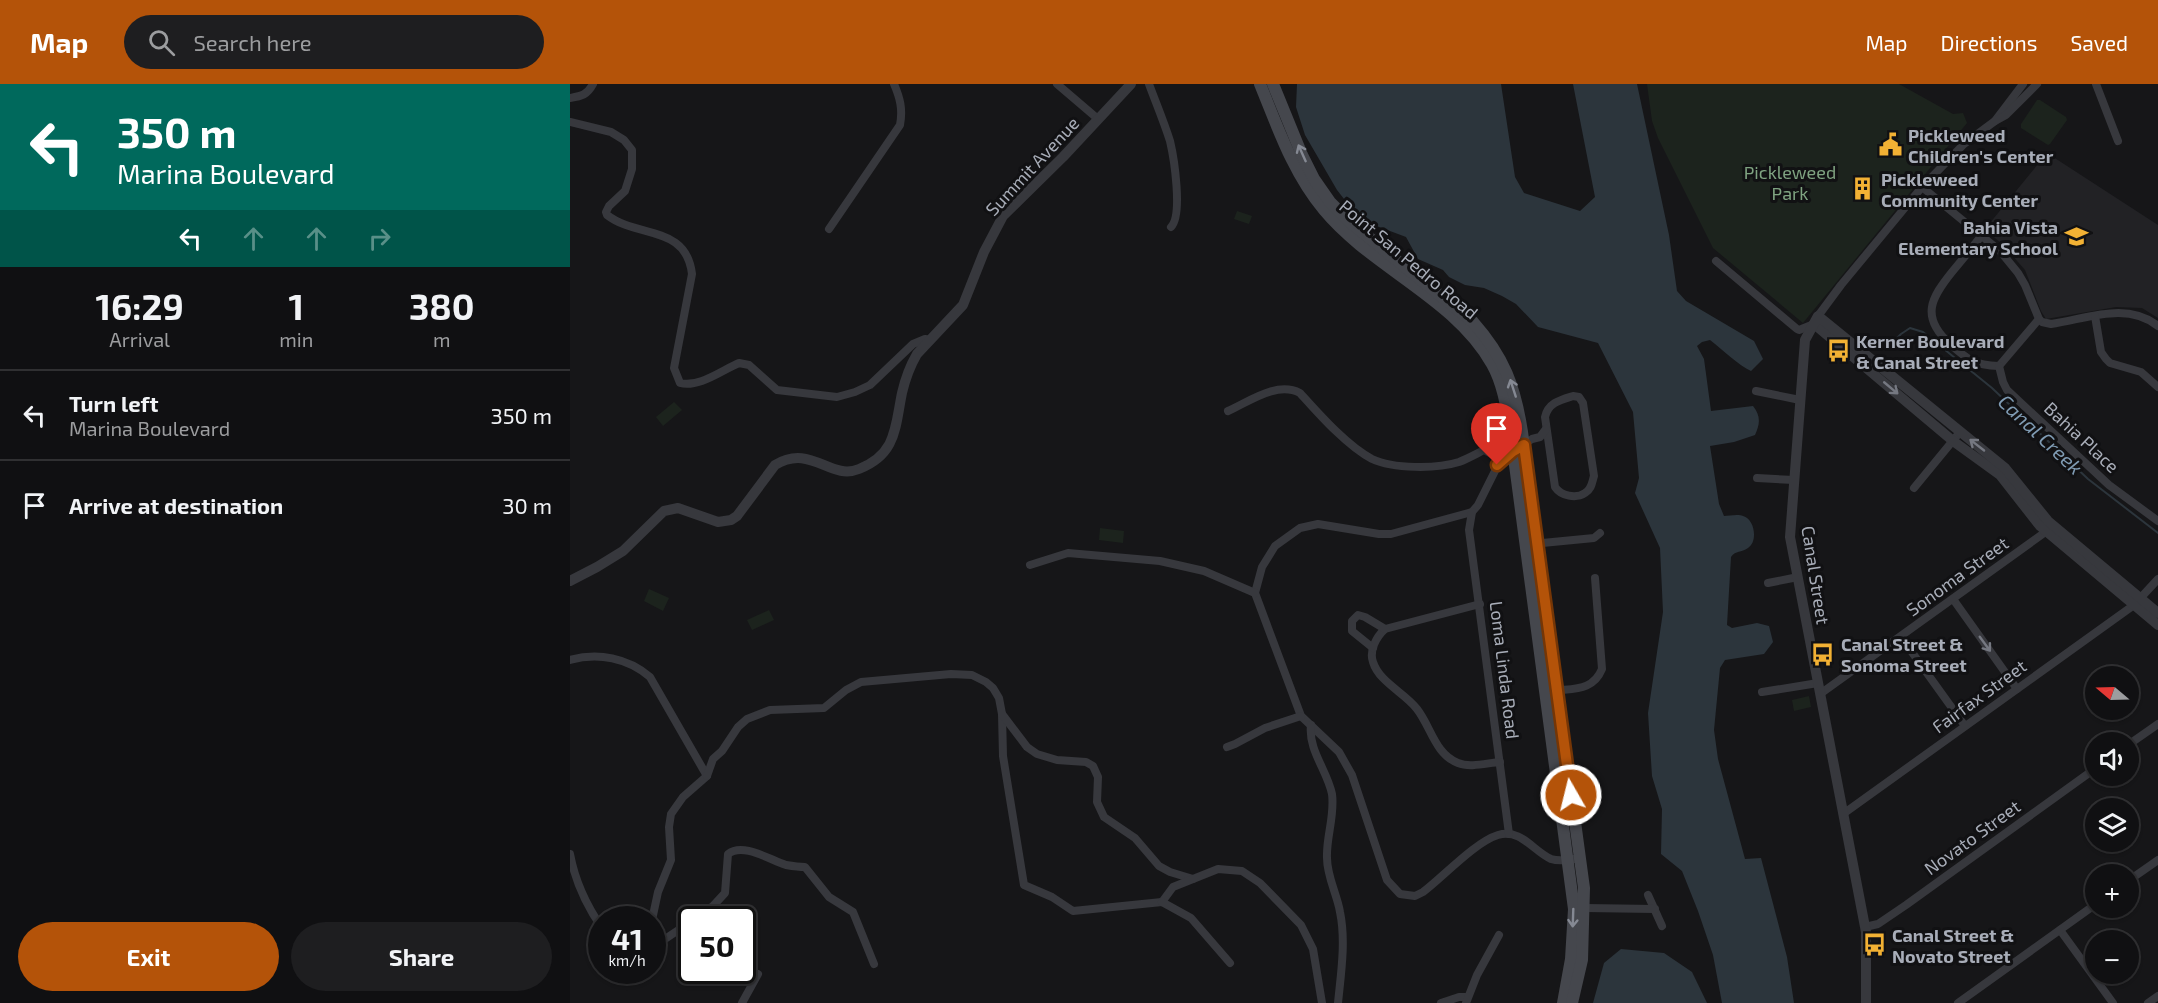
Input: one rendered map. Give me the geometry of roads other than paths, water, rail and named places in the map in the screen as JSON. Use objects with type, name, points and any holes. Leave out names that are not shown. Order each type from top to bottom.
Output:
[{"type":"main road","name":"Point San Pedro Road","points":[[1260,84],[1291,160],[1325,211],[1346,232],[1456,320],[1478,342],[1493,365],[1519,448]]},
{"type":"main road","name":"Point San Pedro Road","points":[[1273,84],[1302,155],[1314,179],[1330,202],[1351,223],[1473,322],[1503,363],[1514,390],[1519,448],[1574,859],[1585,908],[1582,960],[1572,1003]]},
{"type":"main road","name":"Point San Pedro Road","points":[[1563,1003],[1571,959],[1574,859]]},
{"type":"street","points":[[570,98],[583,96],[593,84]]},
{"type":"street","points":[[829,229],[900,125],[903,113],[894,84]]},
{"type":"street","points":[[1057,84],[1098,119]]},
{"type":"street","name":"Summit Avenue","points":[[570,581],[623,551],[664,512],[678,508],[718,522],[731,520],[737,516],[775,465],[783,460],[802,457],[836,470],[856,471],[874,462],[893,440],[902,390],[912,363],[963,305],[984,252],[1003,216],[1063,157],[1131,84]]},
{"type":"street","points":[[1149,84],[1170,141],[1172,154],[1177,204],[1176,222],[1171,227]]},
{"type":"street","points":[[1995,121],[2023,84]]},
{"type":"street","points":[[1995,121],[2006,115],[2037,84]]},
{"type":"street","points":[[2096,84],[2118,141]]},
{"type":"street","name":"Canal Street","points":[[1866,1003],[1867,942],[1865,927],[1790,537],[1806,337],[1841,285],[1922,187],[1964,144],[1995,121]]},
{"type":"street","points":[[570,122],[611,132],[624,140],[632,150],[632,169],[625,191],[609,206],[607,215],[626,225],[678,242],[690,261],[692,273],[674,368],[680,383],[695,384],[739,363],[744,363],[777,390],[837,396],[855,392],[870,385],[913,344],[925,339],[930,340]]},
{"type":"street","points":[[1922,187],[2000,251],[2018,273],[2039,320],[2042,322],[2051,324],[2118,312],[2143,317],[2158,326]]},
{"type":"street","points":[[1982,236],[1936,291],[1932,309],[1933,322],[1939,334],[1974,364],[1999,366],[2039,320]]},
{"type":"street","points":[[1716,261],[1797,329],[1816,320],[1957,436],[2000,475],[2050,529],[2138,602],[2158,625]]},
{"type":"street","points":[[2095,316],[2101,352],[2106,359],[2110,363],[2141,372],[2158,387]]},
{"type":"street","name":"Bahia Place","points":[[1999,366],[2007,390],[2109,485],[2156,515]]},
{"type":"street","points":[[1228,411],[1274,390],[1292,388],[1371,458],[1393,467],[1457,462],[1484,450],[1501,459]]},
{"type":"street","points":[[1756,391],[1800,400]]},
{"type":"street","points":[[1573,396],[1579,397],[1583,403],[1594,476],[1592,486],[1587,492],[1566,495],[1559,493],[1555,487],[1549,449],[1546,409],[1555,402],[1573,396]]},
{"type":"street","points":[[1546,429],[1540,437],[1532,439],[1501,459],[1473,512],[1391,534],[1318,524],[1300,528],[1275,546],[1262,567],[1255,592],[1301,716],[1339,752],[1352,775],[1387,880],[1393,889],[1400,894],[1415,896],[1423,892],[1488,839],[1499,834],[1509,834],[1527,841],[1552,859],[1574,859]]},
{"type":"street","points":[[1914,488],[1957,436]]},
{"type":"street","points":[[1519,448],[1537,444],[1549,449]]},
{"type":"street","points":[[1757,478],[1794,480]]},
{"type":"street","name":"Loma Linda Road","points":[[1473,512],[1469,530],[1509,834]]},
{"type":"street","name":"Sonoma Street","points":[[1820,694],[2050,529]]},
{"type":"street","points":[[1532,544],[1594,538],[1600,533]]},
{"type":"street","points":[[1030,565],[1068,553],[1160,561],[1204,571],[1255,592]]},
{"type":"street","points":[[1768,583],[1798,577]]},
{"type":"street","points":[[1551,691],[1589,686],[1598,679],[1602,669],[1595,578]]},
{"type":"street","name":"Fairfax Street","points":[[1843,814],[2138,602],[2158,579]]},
{"type":"street","points":[[1953,599],[2017,689]]},
{"type":"street","points":[[2138,602],[2158,613]]},
{"type":"street","points":[[1480,604],[1384,629],[1379,634],[1373,648],[1373,663],[1378,672],[1417,708],[1438,747],[1448,757],[1460,764],[1500,762]]},
{"type":"street","points":[[1373,648],[1352,631],[1352,621],[1358,615],[1384,629]]},
{"type":"street","points":[[1900,637],[1965,726]]},
{"type":"street","points":[[570,660],[614,657],[642,670],[650,677],[707,777]]},
{"type":"street","points":[[655,906],[658,892],[671,860],[669,827],[671,814],[683,797],[707,777],[712,759],[722,751],[747,718],[770,710],[824,708],[846,690],[861,682],[951,674],[972,675],[986,682],[999,698],[1002,714],[1003,756],[1024,885],[1052,897],[1073,911],[1162,902],[1191,918],[1230,963]]},
{"type":"street","points":[[1761,692],[1818,682]]},
{"type":"street","points":[[1002,714],[1021,741],[1037,754],[1057,760],[1086,762],[1093,766],[1098,777],[1097,802],[1104,817],[1135,838],[1160,866],[1170,872],[1193,879]]},
{"type":"street","points":[[1227,747],[1264,728],[1301,716]]},
{"type":"street","points":[[2139,737],[2158,724]]},
{"type":"street","points":[[1311,725],[1312,746],[1325,772],[1332,796],[1327,858],[1340,911],[1342,932],[1338,1003]]},
{"type":"street","name":"Novato Street","points":[[1865,927],[1878,924],[1906,905],[2085,776]]},
{"type":"street","points":[[712,906],[725,893],[728,854],[733,850],[745,850],[789,866],[805,867],[829,897],[853,912],[874,964]]},
{"type":"street","points":[[570,854],[574,876],[588,908]]},
{"type":"street","points":[[2139,873],[2158,860]]},
{"type":"street","points":[[1162,902],[1173,887],[1218,869],[1242,871],[1260,883],[1301,926],[1312,949],[1322,1003]]},
{"type":"street","points":[[1648,895],[1662,926]]},
{"type":"street","points":[[1585,908],[1655,909]]},
{"type":"street","points":[[1958,1003],[2085,912]]},
{"type":"street","points":[[2060,930],[2113,1003]]},
{"type":"street","points":[[1441,1003],[1459,997],[1466,1000],[1499,935]]},
{"type":"street","points":[[742,1003],[758,974]]},
{"type":"street","points":[[2148,1003],[2158,996]]},
{"type":"waterway","name":"Canal Creek","points":[[1895,340],[1910,328],[1923,332],[1992,388],[2088,479],[2158,533]]},
{"type":"place","name":"Pickleweed Children's Center","points":[[1890,145]]},
{"type":"place","name":"Pickleweed Community Center","points":[[1863,189]]},
{"type":"place","name":"Bahia Vista Elementary School","points":[[2076,237]]},
{"type":"place","name":"Kerner Boulevard & Canal Street","points":[[1838,351]]},
{"type":"place","name":"Canal Street & Sonoma Street","points":[[1823,654]]},
{"type":"place","name":"Canal Street & Novato Street","points":[[1874,945]]},
{"type":"park label","name":"Pickleweed Park","points":[[1790,182]]}]
